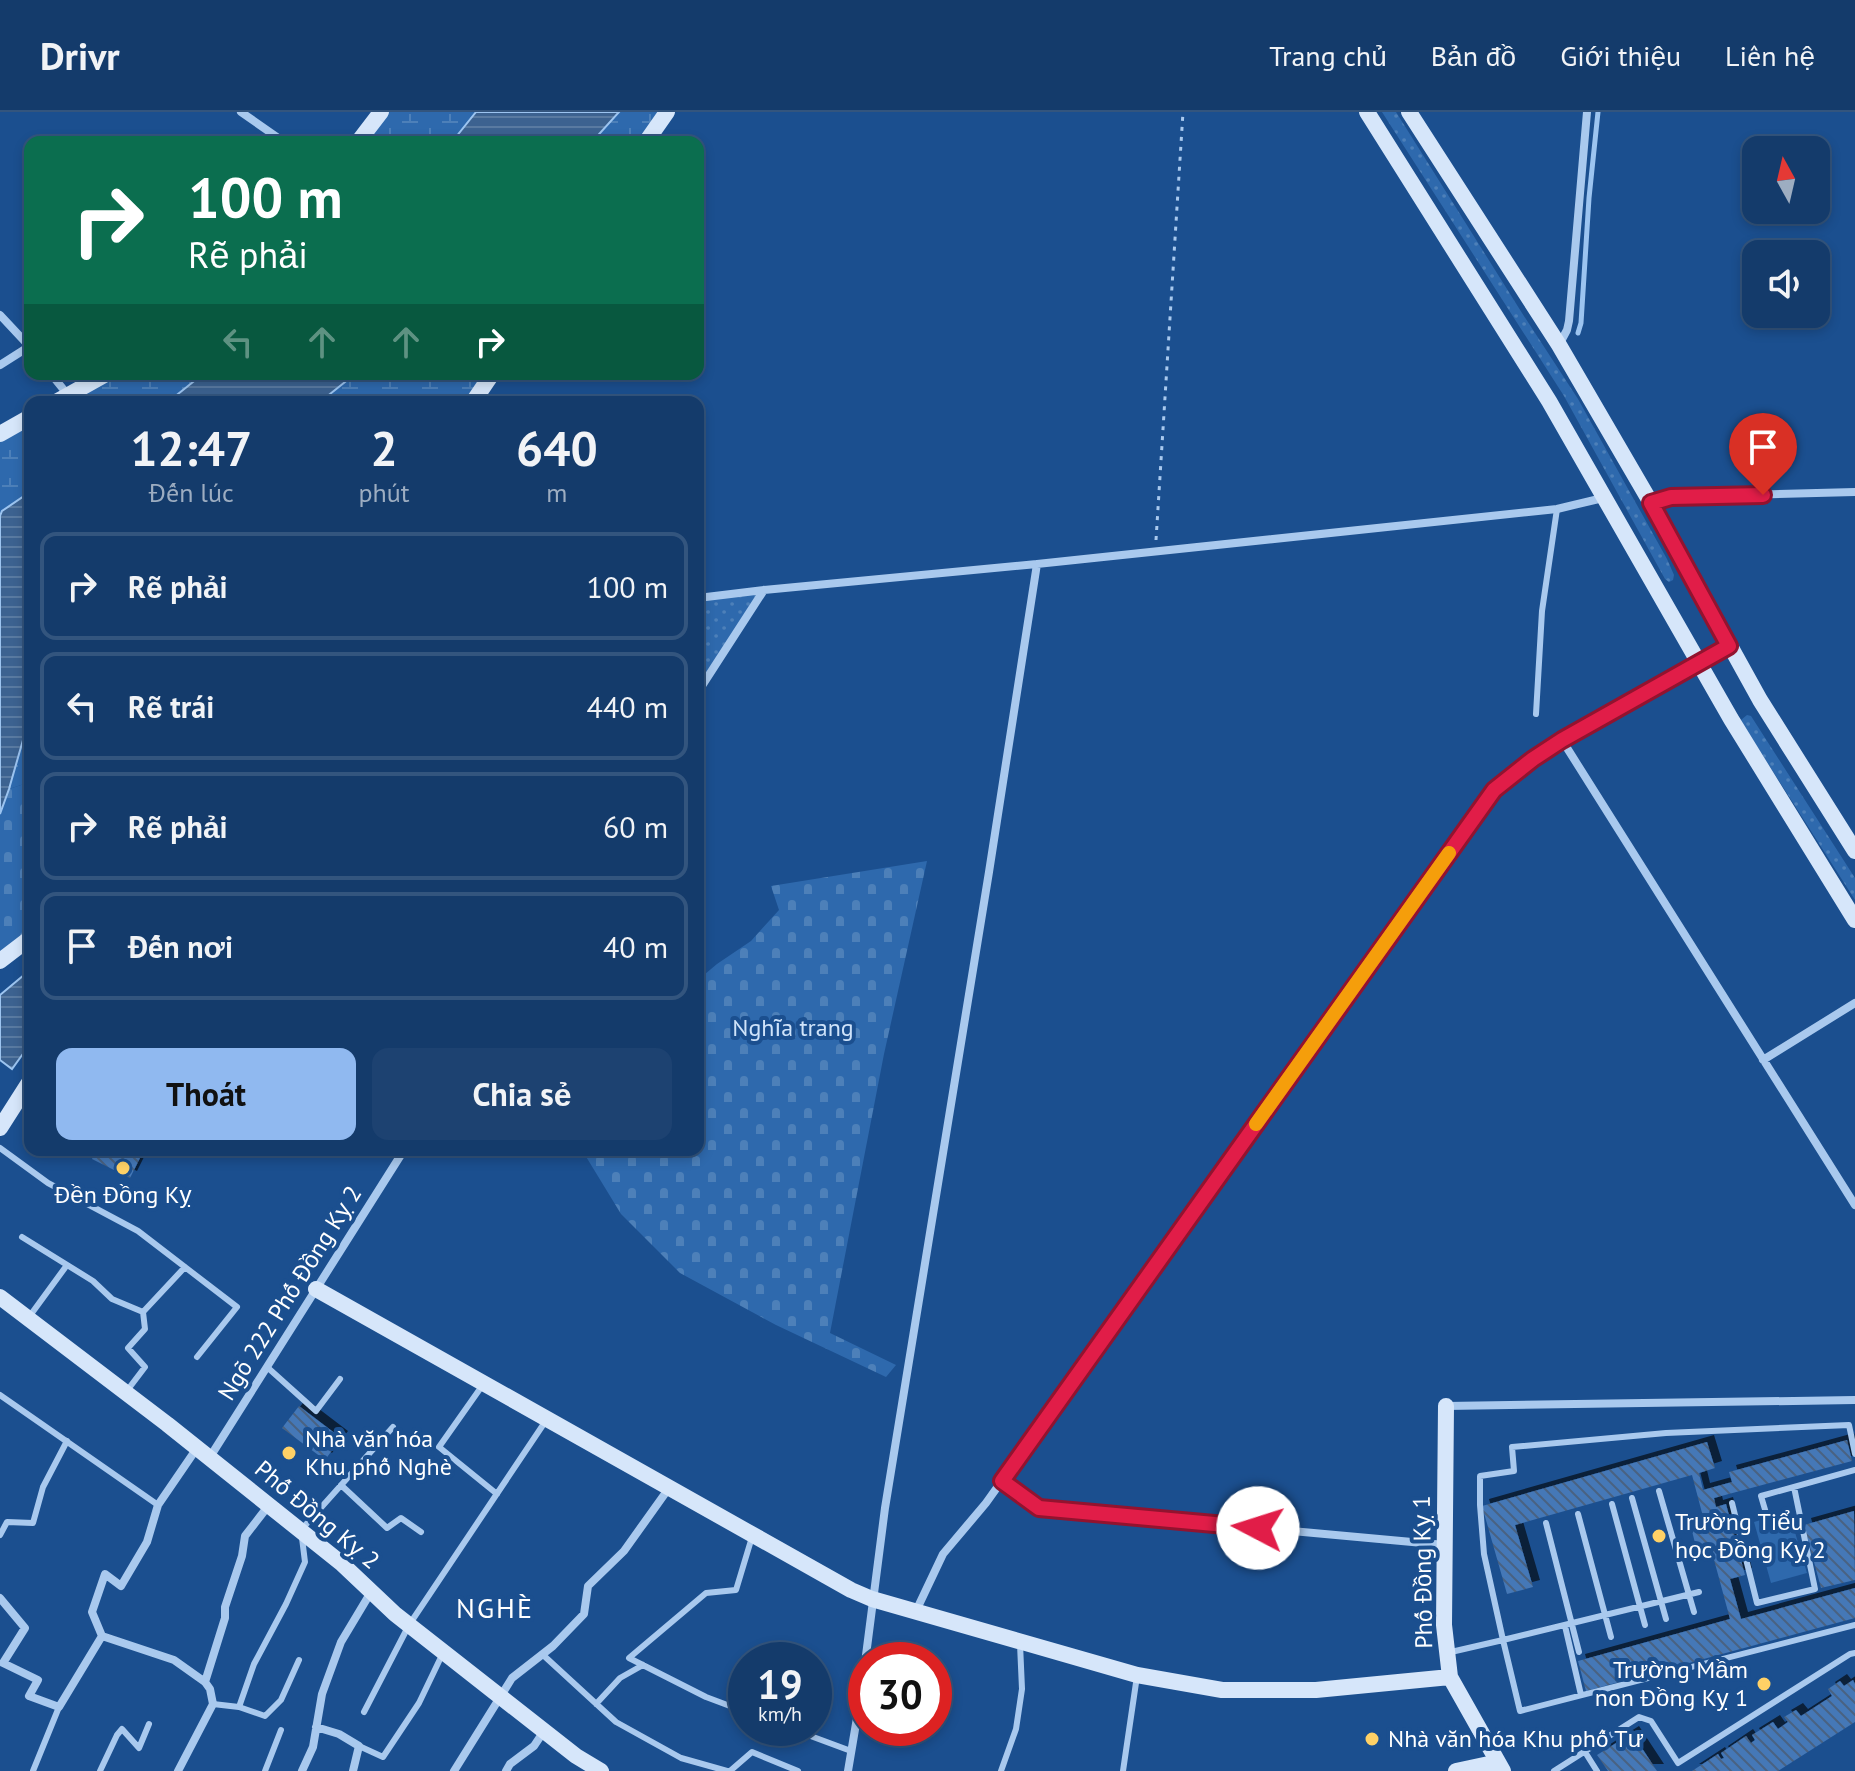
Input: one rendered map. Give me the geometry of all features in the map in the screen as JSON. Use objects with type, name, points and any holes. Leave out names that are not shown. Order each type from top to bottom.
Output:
[{"type":"street","points":[[241,112],[275,136]]},
{"type":"street","points":[[363,136],[381,112]]},
{"type":"street","points":[[650,136],[667,112]]},
{"type":"street","points":[[1367,112],[1549,401],[1698,662],[1855,920]]},
{"type":"street","points":[[1409,112],[1559,345],[1760,700],[1855,851]]},
{"type":"street","points":[[1559,345],[1569,321],[1587,112]]},
{"type":"street","points":[[0,315],[24,341]]},
{"type":"street","points":[[0,365],[24,351]]},
{"type":"street","points":[[67,396],[95,380]]},
{"type":"street","points":[[0,434],[24,420]]},
{"type":"street","points":[[1651,503],[1671,497],[1855,492]]},
{"type":"street","points":[[704,597],[1557,509],[1605,497]]},
{"type":"street","points":[[848,1771],[885,1508],[1037,564]]},
{"type":"street","points":[[704,683],[764,590]]},
{"type":"street","points":[[916,1611],[943,1554],[1002,1481],[1494,790],[1562,740],[1729,646]]},
{"type":"street","points":[[1562,740],[1855,1205]]},
{"type":"street","points":[[0,961],[24,943]]},
{"type":"street","points":[[1763,1060],[1855,1003]]},
{"type":"street","points":[[0,1128],[24,1090]]},
{"type":"street","name":"Ngõ 222 Phố Đồng Kỵ 2","points":[[102,1636],[92,1612],[105,1574],[121,1586],[147,1542],[158,1505],[203,1453],[267,1367],[400,1156]]},
{"type":"street","points":[[316,1289],[872,1599],[1137,1675],[1222,1690],[1316,1690],[1450,1677]]},
{"type":"street","name":"Phố Đồng Kỵ 2","points":[[0,1297],[301,1530],[409,1625],[499,1696],[576,1756],[601,1771]]},
{"type":"street","points":[[1446,1406],[1855,1400]]},
{"type":"street","name":"Phố Đồng Kỵ 1","points":[[1446,1406],[1444,1625],[1450,1677],[1496,1768]]},
{"type":"street","points":[[1002,1481],[1039,1508],[1445,1545]]},
{"type":"street","points":[[454,1771],[512,1678],[553,1646],[584,1614],[588,1586],[624,1551],[669,1488]]},
{"type":"street","points":[[205,1682],[245,1536],[269,1505]]},
{"type":"street","points":[[302,1771],[313,1747],[322,1694],[341,1642],[371,1591]]},
{"type":"street","points":[[0,1598],[25,1628],[1,1666],[38,1680],[29,1696],[59,1707],[102,1636],[174,1660],[205,1682],[213,1704],[178,1771]]},
{"type":"street","points":[[316,1727],[339,1734],[359,1746],[353,1771]]},
{"type":"street","points":[[506,1771],[510,1764],[534,1746],[544,1731]]},
{"type":"street","points":[[1456,1771],[1496,1768]]},
{"type":"lane","points":[[1536,714],[1542,611],[1557,509]]},
{"type":"lane","points":[[0,1148],[48,1183],[138,1231],[237,1307],[197,1357]]},
{"type":"lane","points":[[22,1237],[93,1281],[112,1299],[143,1312]]},
{"type":"lane","points":[[28,1318],[67,1265]]},
{"type":"lane","points":[[126,1392],[145,1367],[128,1348],[145,1329],[143,1312],[185,1267]]},
{"type":"lane","points":[[267,1367],[316,1411],[340,1379]]},
{"type":"lane","points":[[484,1383],[439,1447],[497,1494]]},
{"type":"lane","points":[[0,1395],[158,1505]]},
{"type":"lane","points":[[364,1712],[409,1625],[547,1419]]},
{"type":"lane","points":[[1855,1454],[1849,1425],[1666,1433],[1512,1447],[1514,1471],[1480,1476],[1484,1554],[1520,1711],[1855,1625]]},
{"type":"lane","points":[[239,1707],[254,1664],[305,1562],[301,1530],[393,1427]]},
{"type":"lane","points":[[0,1535],[7,1522],[33,1523],[43,1487],[67,1441]]},
{"type":"lane","points":[[1766,1513],[1761,1496],[1855,1470]]},
{"type":"lane","points":[[341,1485],[387,1528],[401,1518],[421,1532]]},
{"type":"lane","points":[[1732,1503],[1757,1603],[1815,1589],[1794,1487]]},
{"type":"lane","points":[[1659,1491],[1694,1612]]},
{"type":"lane","points":[[1632,1498],[1666,1619]]},
{"type":"lane","points":[[1612,1504],[1645,1625]]},
{"type":"lane","points":[[1578,1514],[1611,1637]]},
{"type":"lane","points":[[1546,1523],[1581,1695]]},
{"type":"lane","points":[[728,1705],[629,1658],[706,1593],[736,1590],[753,1535]]},
{"type":"lane","points":[[1447,1652],[1699,1592]]},
{"type":"lane","points":[[1568,1625],[1579,1652]]},
{"type":"lane","points":[[1001,1771],[1016,1729],[1022,1689],[1020,1640]]},
{"type":"lane","points":[[359,1746],[383,1757],[419,1703],[444,1652]]},
{"type":"lane","points":[[1554,1771],[1639,1717],[1651,1721],[1678,1763],[1855,1653]]},
{"type":"lane","points":[[542,1654],[616,1722],[681,1758],[729,1771],[752,1752],[798,1771]]},
{"type":"lane","points":[[213,1704],[239,1707],[265,1716],[281,1700],[299,1660]]},
{"type":"lane","points":[[596,1704],[620,1678],[643,1665]]},
{"type":"lane","points":[[1123,1771],[1137,1675]]},
{"type":"lane","points":[[33,1771],[59,1707]]},
{"type":"lane","points":[[100,1771],[122,1729],[139,1748],[149,1724]]},
{"type":"lane","points":[[265,1771],[281,1730]]},
{"type":"lane","points":[[832,1744],[851,1751]]},
{"type":"lane","points":[[1585,1752],[1597,1771]]},
{"type":"path","points":[[1156,552],[1183,112]]},
{"type":"green space","points":[[377,112],[476,112],[457,136],[359,136]]},
{"type":"green space","points":[[619,112],[667,112],[650,136],[597,136]]},
{"type":"green space","points":[[1382,112],[1396,112],[1578,399],[1667,559],[1673,580],[1669,582],[1665,579],[1564,396]]},
{"type":"green space","points":[[95,380],[196,380],[176,396],[67,396]]},
{"type":"green space","points":[[348,380],[488,380],[477,396],[328,396]]},
{"type":"green space","points":[[24,421],[24,496],[2,511],[0,516],[0,435]]},
{"type":"green space","points":[[764,590],[704,683],[704,597]]},
{"type":"green space","points":[[1747,715],[1751,716],[1855,878],[1855,900],[1744,726],[1741,720]]},
{"type":"green space","points":[[24,736],[24,784],[9,789]]},
{"type":"green space","points":[[24,784],[24,943],[0,961],[0,814],[9,789]]},
{"type":"green space","name":"Nghĩa trang","points":[[927,861],[884,1054],[830,1333],[896,1365],[886,1377],[776,1325],[680,1273],[621,1214],[586,1156],[704,1156],[704,975],[751,941],[779,910],[771,886]]},
{"type":"green space","points":[[1789,1512],[1807,1573],[1771,1583],[1754,1522]]},
{"type":"shaded area","points":[[476,112],[619,112],[597,136],[457,136]]},
{"type":"shaded area","points":[[196,380],[348,380],[328,396],[176,396]]},
{"type":"shaded area","points":[[24,496],[24,736],[0,814],[0,516],[2,511]]},
{"type":"shaded area","points":[[24,975],[24,1052],[12,1069],[0,1060],[0,995]]},
{"type":"building","name":"Đền Đồng Kỵ","points":[[93,1156],[140,1158],[130,1178],[92,1159]]},
{"type":"building","points":[[299,1406],[341,1438],[325,1460],[282,1428]]},
{"type":"building","points":[[1847,1440],[1852,1461],[1714,1498],[1716,1507],[1726,1504],[1745,1575],[1730,1579],[1741,1619],[1855,1588],[1855,1618],[1586,1691],[1578,1661],[1730,1619],[1713,1556],[1699,1559],[1692,1531],[1706,1528],[1692,1475],[1515,1525],[1533,1587],[1507,1594],[1482,1506],[1707,1442],[1715,1468],[1699,1473],[1703,1490],[1732,1482],[1729,1472]]},
{"type":"building","points":[[1854,1511],[1855,1580],[1821,1588],[1804,1525]]},
{"type":"building","points":[[1853,1680],[1855,1722],[1778,1771],[1692,1771],[1718,1754],[1721,1759],[1724,1758],[1721,1753],[1746,1736],[1751,1743],[1755,1740],[1752,1735],[1773,1722],[1778,1729],[1788,1722],[1784,1717],[1796,1710],[1801,1716],[1832,1696],[1828,1689],[1840,1681],[1844,1686]]},
{"type":"building","points":[[1632,1733],[1657,1771],[1608,1771],[1597,1755]]},
{"type":"waterway","points":[[1578,333],[1598,112]]},
{"type":"slow traffic","points":[[1256,1124],[1449,853]]},
{"type":"place","name":"Đền Đồng Kỵ","points":[[123,1168]]},
{"type":"place","name":"Nhà văn hóa Khu phố Nghè","points":[[289,1453]]},
{"type":"place","name":"Trường Tiểu học Đồng Kỵ 2","points":[[1659,1536]]},
{"type":"place","name":"Trường Mầm non Đồng Kỵ 1","points":[[1764,1684]]},
{"type":"place","name":"Nhà văn hóa Khu phố Tư","points":[[1372,1739]]},
{"type":"district","name":"NGHÈ","points":[[495,1608]]},
{"type":"route","points":[[1258,1528],[1039,1508],[1002,1481],[1494,790],[1562,740],[1729,646],[1651,503],[1671,497],[1763,495]]}]
